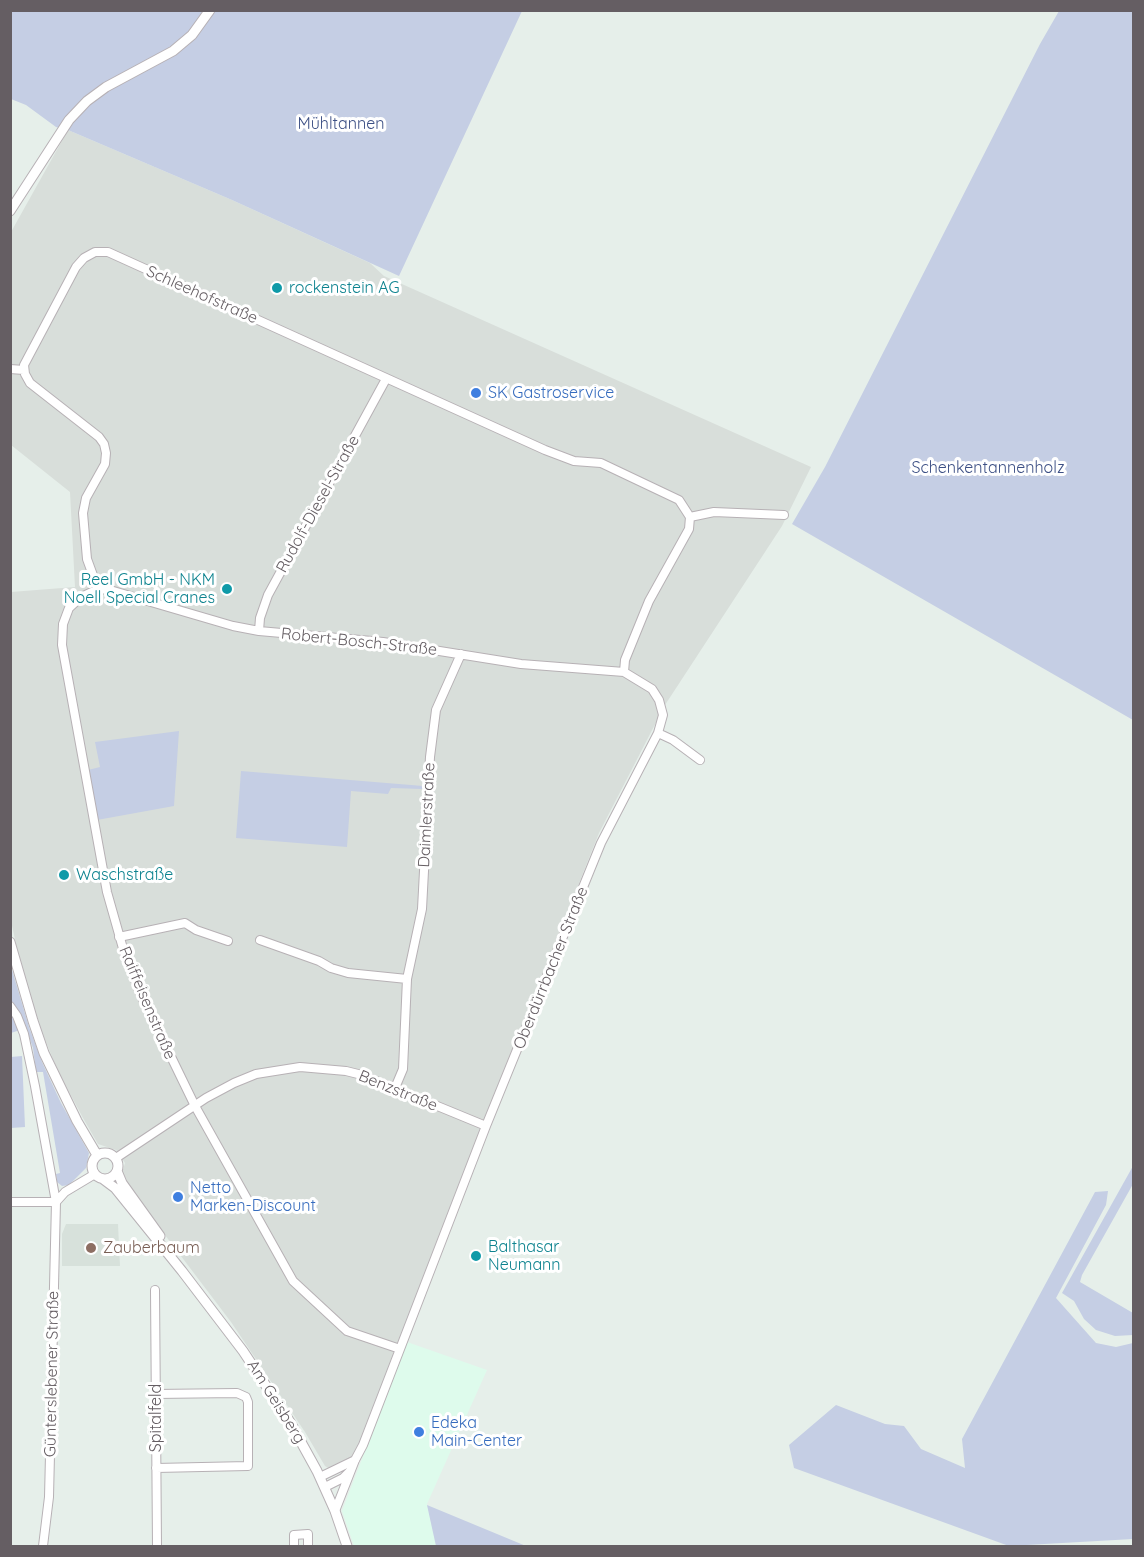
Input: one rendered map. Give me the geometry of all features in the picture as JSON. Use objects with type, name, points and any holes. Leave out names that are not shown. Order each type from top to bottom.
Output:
[{"type":"street","points":[[10,211],[69,120],[87,101],[106,87],[173,51],[192,35],[210,10]]},
{"type":"street","name":"Schleehofstraße","points":[[24,370],[27,356],[76,267],[84,258],[95,252],[108,252],[545,450],[574,461],[601,463],[679,500],[690,517]]},
{"type":"street","points":[[10,369],[24,370],[30,383],[99,437],[104,444],[105,464],[86,498],[83,513],[87,559],[98,589]]},
{"type":"street","name":"Rudolf-Diesel-Straße","points":[[259,631],[260,618],[268,595],[386,379]]},
{"type":"street","points":[[624,672],[625,660],[649,601],[690,529],[690,517],[714,512],[784,515]]},
{"type":"street","name":"Robert-Bosch-Straße","points":[[98,589],[110,590],[233,626],[259,631],[383,642],[521,664],[624,672]]},
{"type":"street","name":"Raiffeisenstraße","points":[[98,589],[81,597],[69,608],[63,624],[62,645],[105,882],[119,937],[141,995],[195,1106],[293,1281],[347,1331],[400,1349]]},
{"type":"street","name":"Daimlerstraße","points":[[395,1088],[404,1069],[407,979],[422,909],[430,757],[436,711],[461,654]]},
{"type":"street","name":"Oberdürrbacher Straße","points":[[335,1511],[363,1445],[486,1126],[602,843],[658,733],[663,715],[659,700],[652,689],[642,681],[624,672]]},
{"type":"street","points":[[658,733],[673,740],[700,760]]},
{"type":"street","points":[[119,937],[185,923],[196,930],[228,941]]},
{"type":"street","points":[[260,940],[348,973],[407,979]]},
{"type":"street","points":[[10,942],[33,1021],[59,1086],[97,1155]]},
{"type":"street","name":"Günterslebener Straße","points":[[10,1006],[24,1034],[56,1202],[50,1497],[43,1546]]},
{"type":"street","name":"Benzstraße","points":[[116,1158],[206,1098],[256,1074],[300,1066],[362,1075],[486,1126]]},
{"type":"street","points":[[10,1202],[56,1202],[65,1192],[99,1177],[112,1177],[117,1171],[118,1162],[106,1152],[97,1155],[92,1165],[99,1177]]},
{"type":"street","name":"Am Geisberg","points":[[117,1171],[122,1184],[182,1271]]},
{"type":"street","name":"Am Geisberg","points":[[99,1177],[115,1188],[243,1351],[290,1422],[320,1477],[347,1546]]},
{"type":"street","name":"Spitalfeld","points":[[155,1290],[157,1546]]},
{"type":"street","points":[[155,1394],[237,1393],[246,1397],[248,1402],[248,1466],[156,1468]]},
{"type":"street","points":[[320,1477],[355,1460]]},
{"type":"street","points":[[325,1487],[343,1478],[351,1470]]},
{"type":"street","points":[[294,1546],[294,1535],[308,1534],[309,1546]]},
{"type":"shaded area","points":[[68,130],[232,200],[370,263],[384,276],[811,467],[782,526],[665,705],[599,833],[455,1194],[355,1456],[330,1469],[325,1466],[305,1432],[231,1322],[121,1177],[125,1163],[116,1150],[98,1144],[58,1071],[38,1023],[21,967],[11,921],[11,592],[75,587],[70,492],[11,445],[11,232]]},
{"type":"shaded area","name":"Zauberbaum","points":[[66,1224],[118,1224],[120,1266],[62,1266],[62,1234]]},
{"type":"shaded area","points":[[407,1342],[487,1370],[427,1504],[436,1546],[354,1546],[342,1511]]},
{"type":"green space","name":"Mühltannen","points":[[10,11],[522,11],[399,276],[232,200],[68,130],[56,127],[26,105],[11,99]]},
{"type":"green space","name":"Schenkentannenholz","points":[[1059,11],[1133,11],[1133,720],[792,524],[825,467],[1040,44]]},
{"type":"green space","points":[[179,731],[174,806],[97,820],[88,770],[100,767],[95,742]]},
{"type":"green space","points":[[241,771],[423,786],[422,789],[391,788],[388,794],[351,791],[347,847],[236,838]]},
{"type":"green space","points":[[10,963],[42,1062],[61,1103],[89,1153],[86,1168],[69,1185],[62,1186],[57,1182],[56,1174],[60,1173],[43,1072],[36,1072],[33,1048],[26,1028],[11,1033]]},
{"type":"green space","points":[[22,1056],[25,1127],[11,1128],[11,1057]]},
{"type":"green space","points":[[1133,1166],[1133,1184],[1080,1282],[1133,1313],[1133,1335],[1115,1336],[1096,1330],[1084,1319],[1074,1301],[1062,1293]]},
{"type":"green space","points":[[1108,1191],[1106,1205],[1056,1298],[1096,1343],[1116,1347],[1133,1343],[1133,1539],[1009,1546],[794,1468],[789,1445],[836,1405],[885,1424],[904,1426],[921,1449],[965,1468],[962,1439],[1095,1192]]},
{"type":"green space","points":[[427,1505],[526,1546],[436,1546]]},
{"type":"place","name":"rockenstein AG","points":[[277,288]]},
{"type":"place","name":"SK Gastroservice","points":[[476,393]]},
{"type":"place","name":"Reel GmbH - NKM Noell Special Cranes","points":[[227,589]]},
{"type":"place","name":"Waschstraße","points":[[64,875]]},
{"type":"place","name":"Netto Marken-Discount","points":[[178,1197]]},
{"type":"place","name":"Zauberbaum","points":[[91,1248]]},
{"type":"place","name":"Balthasar Neumann","points":[[476,1256]]},
{"type":"place","name":"Edeka Main-Center","points":[[419,1432]]}]
